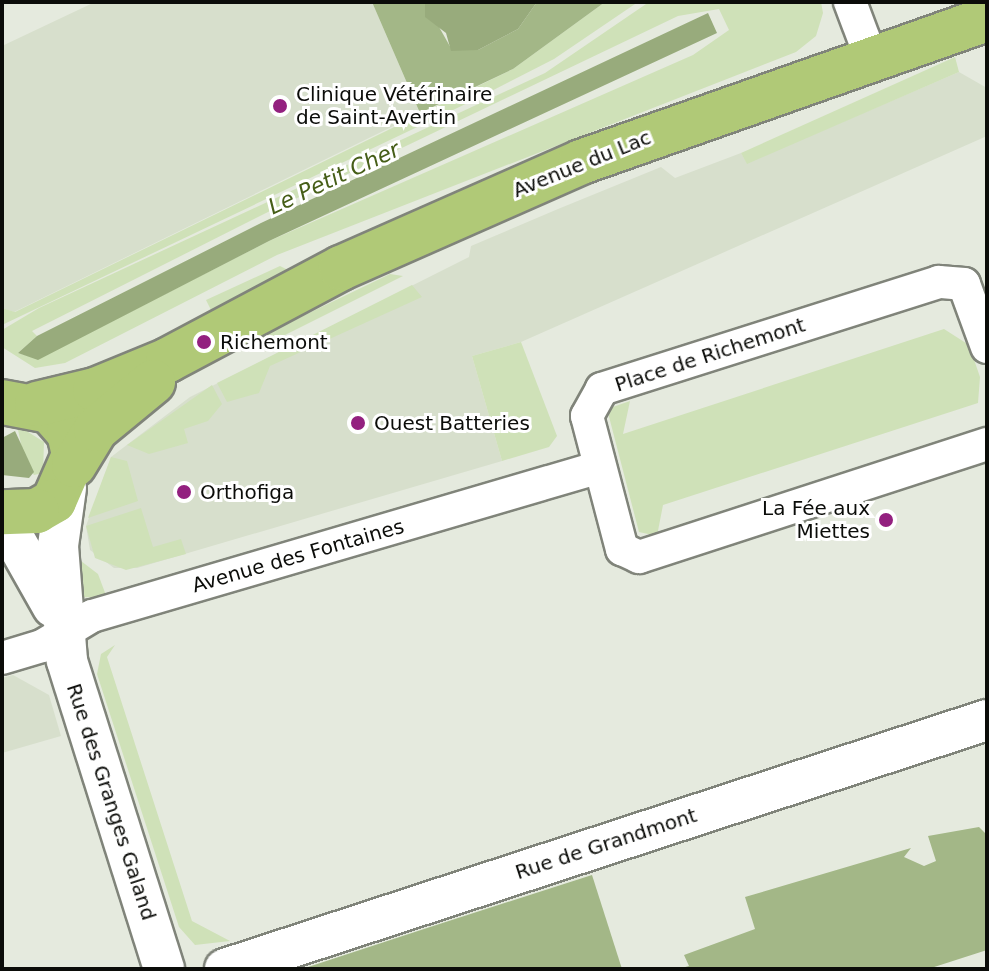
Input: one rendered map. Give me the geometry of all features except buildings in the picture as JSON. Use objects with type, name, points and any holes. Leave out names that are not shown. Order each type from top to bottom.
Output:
[{"type":"main road","name":"Avenue du Lac","points":[[18,398],[95,390],[199,345],[418,232],[870,55],[985,25]]},
{"type":"main road","name":"Avenue du Lac","points":[[2,515],[37,511],[70,476],[103,423],[199,345]]},
{"type":"main road","points":[[18,398],[64,424],[70,476]]},
{"type":"street","points":[[850,2],[870,55]]},
{"type":"street","name":"Place de Richemont","points":[[987,347],[964,284],[939,282],[602,389],[587,416],[622,549],[639,557],[987,444]]},
{"type":"street","name":"Avenue des Fontaines","points":[[2,658],[64,633],[92,616],[600,467]]},
{"type":"street","name":"Rue des Granges Galand","points":[[64,633],[58,546],[70,476]]},
{"type":"street","name":"Rue des Granges Galand","points":[[2,515],[29,553],[64,633],[164,969]]},
{"type":"street","name":"Rue de Grandmont","points":[[225,969],[987,720]]},
{"type":"shaded area","points":[[95,2],[372,2],[420,113],[14,312],[2,308],[2,46]]},
{"type":"shaded area","points":[[372,2],[425,2],[452,50],[478,50],[518,29],[537,2],[605,2],[513,69],[420,113]]},
{"type":"shaded area","points":[[425,2],[537,2],[518,29],[478,50],[451,51],[446,33],[425,17]]},
{"type":"shaded area","points":[[605,2],[638,2],[554,59],[474,100],[2,325],[2,308],[15,312],[513,69]]},
{"type":"shaded area","points":[[649,2],[821,2],[823,13],[816,36],[796,52],[277,255],[65,363],[35,368],[2,347],[2,330],[39,308],[545,73]],"holes":[[[719,9],[729,30],[693,55],[269,241],[38,359],[18,353],[37,336],[32,331],[268,212],[678,16]]]},
{"type":"shaded area","points":[[708,13],[717,33],[269,241],[38,360],[18,353],[37,336],[261,223]]},
{"type":"shaded area","points":[[955,57],[959,72],[747,164],[741,153]]},
{"type":"shaded area","points":[[959,72],[987,88],[987,136],[521,342],[472,356],[502,461],[137,568],[114,568],[90,550],[86,526],[111,457],[190,397],[469,257],[471,246],[558,209],[661,167],[675,178],[741,153],[747,163]]},
{"type":"shaded area","points":[[280,266],[288,270],[212,312],[206,300]]},
{"type":"shaded area","points":[[390,274],[403,276],[267,344],[253,340]]},
{"type":"shaded area","points":[[412,285],[422,297],[270,366],[259,393],[227,402],[217,383]]},
{"type":"shaded area","points":[[944,329],[969,345],[980,377],[978,403],[663,505],[657,536],[639,532],[607,409],[630,401],[623,434]]},
{"type":"shaded area","points":[[521,342],[557,436],[549,447],[502,461],[472,356]]},
{"type":"shaded area","points":[[212,385],[222,404],[208,421],[184,429],[188,443],[149,454],[127,445]]},
{"type":"shaded area","points":[[17,425],[44,442],[43,473],[34,475],[25,463]]},
{"type":"shaded area","points":[[15,431],[34,472],[29,478],[2,475],[2,438]]},
{"type":"shaded area","points":[[111,457],[127,461],[138,501],[88,518]]},
{"type":"shaded area","points":[[141,508],[153,547],[181,539],[186,554],[126,570],[95,558],[86,526]]},
{"type":"shaded area","points":[[81,561],[98,574],[107,598],[82,597],[72,562]]},
{"type":"shaded area","points":[[115,645],[107,657],[192,921],[230,941],[195,945],[179,927],[97,674],[101,654]]},
{"type":"shaded area","points":[[13,675],[49,695],[61,736],[2,753],[2,678]]},
{"type":"shaded area","points":[[979,827],[987,835],[987,950],[928,969],[678,969],[689,966],[684,955],[755,929],[745,897],[911,848],[904,857],[924,866],[936,861],[928,836]]},
{"type":"shaded area","points":[[592,875],[622,969],[302,969],[424,929]]},
{"type":"place","name":"Clinique Vétérinaire de Saint-Avertin","points":[[280,106]]},
{"type":"place","name":"Richemont","points":[[204,342]]},
{"type":"place","name":"Ouest Batteries","points":[[358,423]]},
{"type":"place","name":"Orthofiga","points":[[184,492]]},
{"type":"place","name":"La Fée aux Miettes","points":[[886,520]]},
{"type":"water label","name":"Le Petit Cher","points":[[334,178]]}]
